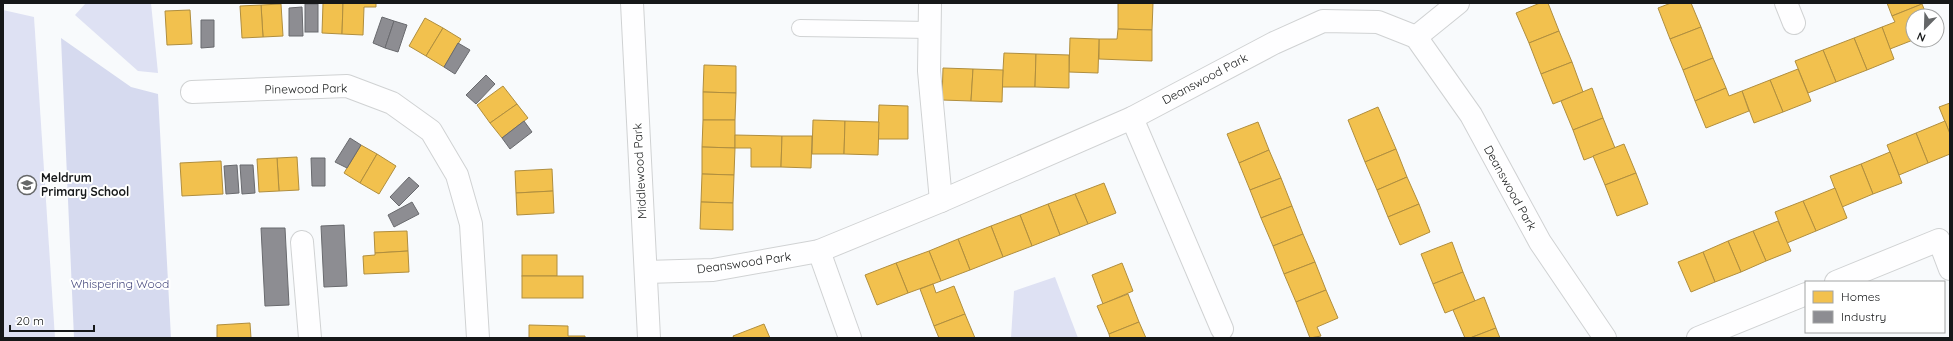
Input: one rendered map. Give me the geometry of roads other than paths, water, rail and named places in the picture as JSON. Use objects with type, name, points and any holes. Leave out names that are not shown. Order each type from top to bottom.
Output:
[{"type":"street","name":"Middlewood Park","points":[[632,3],[649,338]]},
{"type":"street","points":[[930,3],[929,71],[941,201]]},
{"type":"street","points":[[1416,37],[1458,3]]},
{"type":"street","points":[[1786,3],[1794,23]]},
{"type":"street","name":"Deanswood Park","points":[[646,272],[713,270],[819,251],[941,201],[1132,118],[1274,43],[1324,21],[1378,22],[1416,37],[1471,115],[1540,242],[1605,338]]},
{"type":"street","name":"Pinewood Park","points":[[192,92],[347,86],[392,103],[431,130],[457,174],[471,224],[478,338]]},
{"type":"street","points":[[1132,118],[1222,329]]},
{"type":"street","points":[[1838,281],[1939,240],[1950,269]]},
{"type":"street","points":[[302,242],[310,338]]},
{"type":"street","points":[[819,251],[850,338]]},
{"type":"street","points":[[1698,338],[1805,294]]},
{"type":"lane","points":[[800,28],[930,30]]},
{"type":"place","name":"Meldrum Primary School","points":[[27,185]]},
{"type":"park label","name":"Whispering Wood","points":[[120,284]]}]
